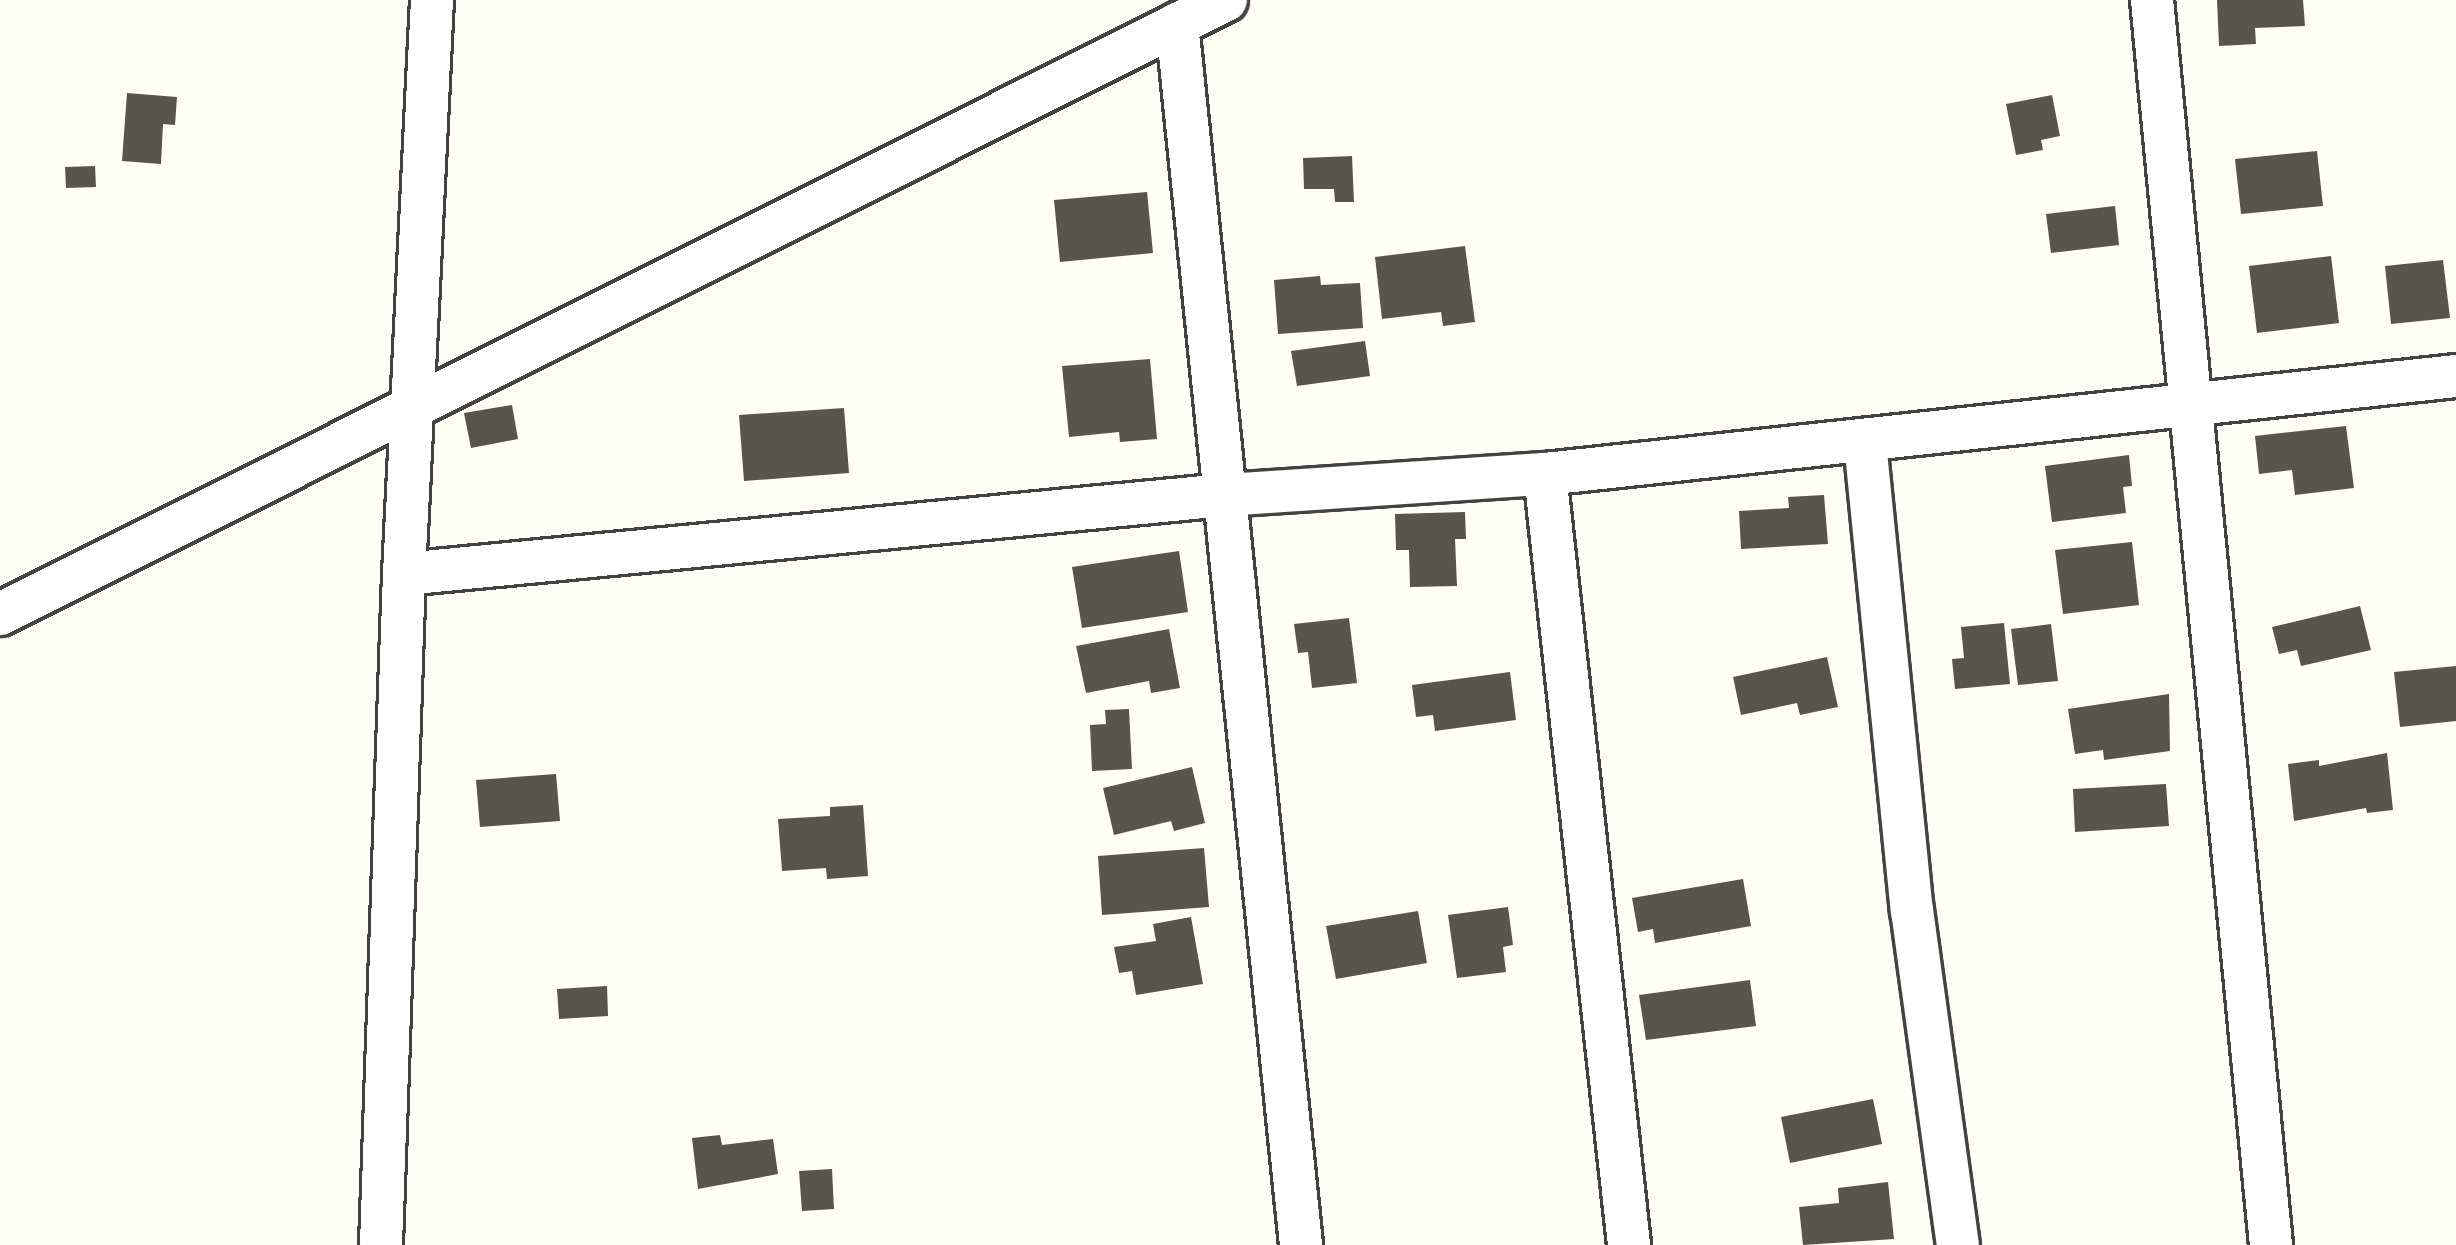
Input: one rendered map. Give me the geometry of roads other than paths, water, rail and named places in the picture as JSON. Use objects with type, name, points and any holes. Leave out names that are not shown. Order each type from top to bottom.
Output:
[{"type":"street","points":[[381,1245],[404,574],[417,401],[432,0]]},
{"type":"street","points":[[0,614],[417,401],[1226,0]]},
{"type":"street","points":[[2152,0],[2272,1245]]},
{"type":"street","points":[[1177,24],[1301,1245]]},
{"type":"street","points":[[404,574],[1225,495],[1545,475],[2456,376]]},
{"type":"street","points":[[1865,442],[1912,910],[1958,1245]]},
{"type":"street","points":[[1545,475],[1629,1245]]}]
